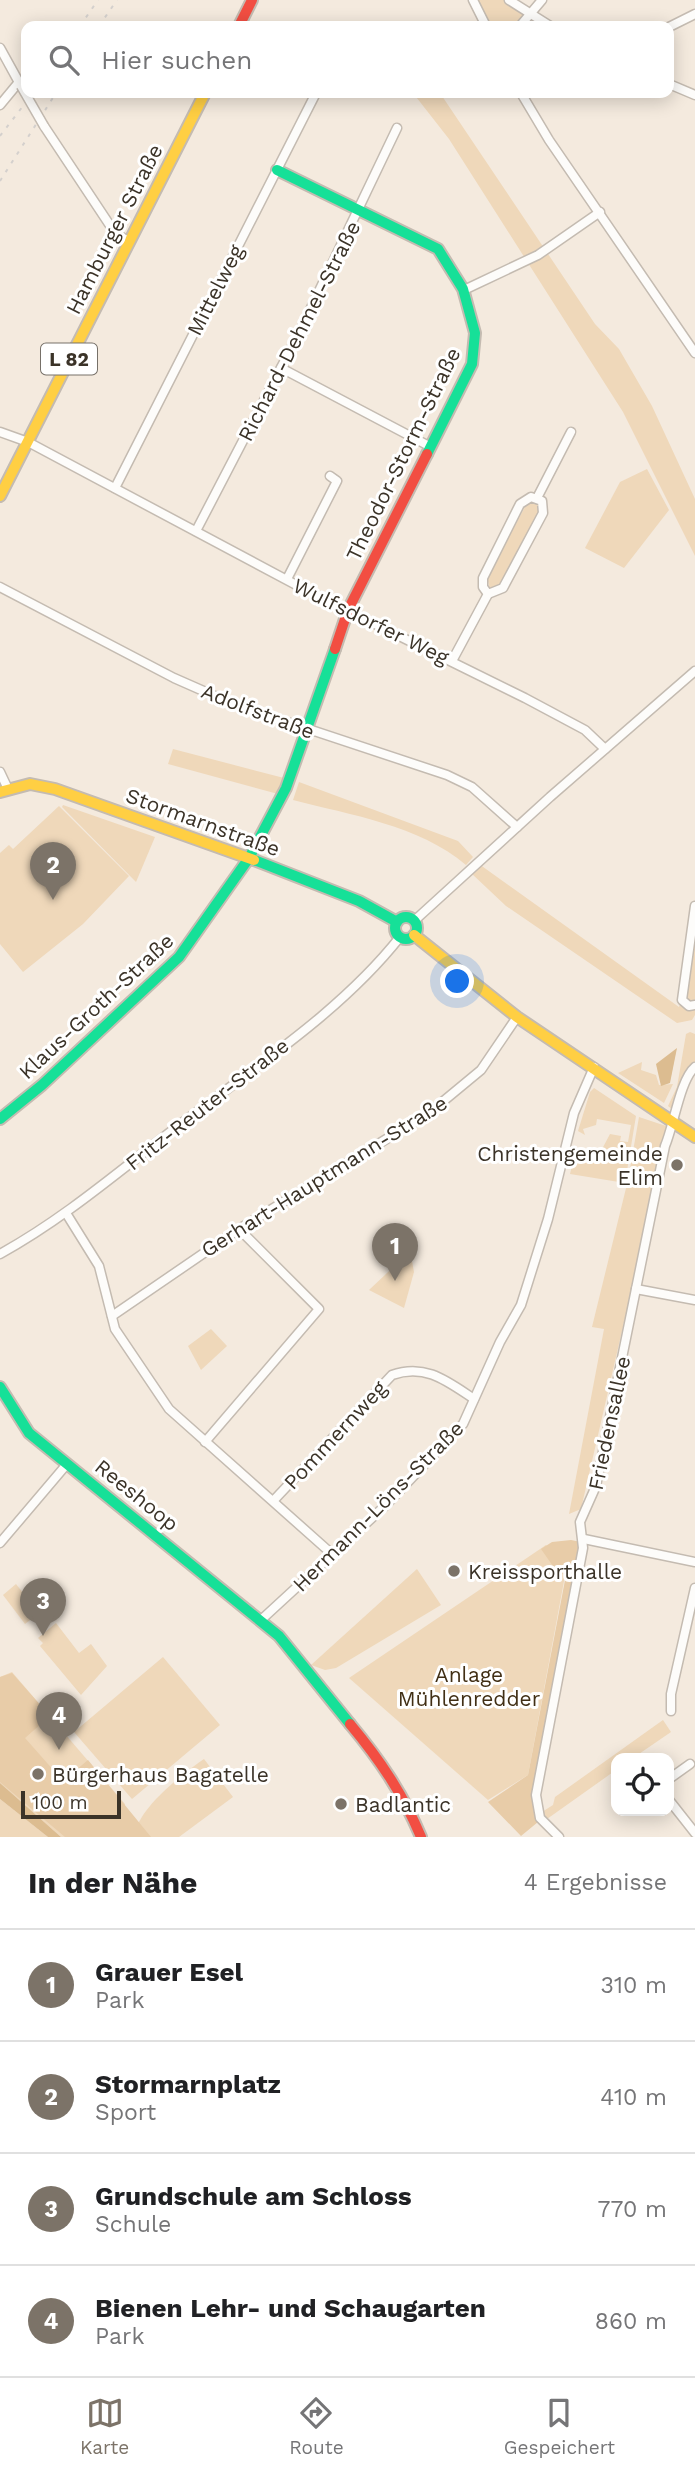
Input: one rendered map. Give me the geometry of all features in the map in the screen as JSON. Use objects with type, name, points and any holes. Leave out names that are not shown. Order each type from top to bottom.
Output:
[{"type":"street","points":[[242,21],[252,0]]},
{"type":"street","points":[[473,0],[484,21]]},
{"type":"street","points":[[509,0],[542,21]]},
{"type":"street","points":[[525,21],[542,0]]},
{"type":"street","points":[[674,24],[695,14]]},
{"type":"street","points":[[0,48],[20,84],[0,105]]},
{"type":"street","points":[[674,86],[695,95]]},
{"type":"street","points":[[28,98],[115,233],[128,242]]},
{"type":"street","name":"Hamburger Straße","points":[[0,496],[202,98]]},
{"type":"street","name":"Mittelweg","points":[[115,488],[313,98]]},
{"type":"street","points":[[523,98],[543,132],[695,353]]},
{"type":"street","name":"Richard-Dehmel-Straße","points":[[196,531],[281,368],[397,128]]},
{"type":"street","name":"Theodor-Storm-Straße","points":[[277,170],[438,249],[453,268],[464,290],[477,330],[477,347],[472,364],[429,446],[403,507],[348,610]]},
{"type":"street","points":[[464,290],[538,255],[600,212]]},
{"type":"street","points":[[281,368],[429,446]]},
{"type":"street","name":"Wulfsdorfer Weg","points":[[0,432],[27,442],[287,579],[585,730],[605,749]]},
{"type":"street","points":[[537,498],[571,432]]},
{"type":"street","points":[[287,579],[337,481],[330,476]]},
{"type":"street","points":[[452,661],[488,594],[503,588],[542,513],[542,501],[537,498],[531,497],[520,504],[483,578],[488,594]]},
{"type":"street","name":"Adolfstraße","points":[[0,587],[174,678],[253,713],[447,775],[472,787],[517,827]]},
{"type":"street","name":"Klaus-Groth-Straße","points":[[0,1119],[42,1085],[179,957],[249,858],[285,788],[348,610]]},
{"type":"street","points":[[414,935],[414,921],[695,671]]},
{"type":"street","name":"Stormarnstraße","points":[[0,772],[4,790],[30,784],[47,786],[333,890],[397,922],[404,917],[414,921]]},
{"type":"street","points":[[695,906],[682,1000],[689,1006],[695,1004]]},
{"type":"street","points":[[397,922],[396,931],[400,937],[408,939],[414,935]]},
{"type":"street","points":[[414,935],[517,1017],[695,1137]]},
{"type":"street","name":"Fritz-Reuter-Straße","points":[[0,1254],[66,1213],[280,1049],[336,1002],[400,937]]},
{"type":"street","name":"Gerhart-Hauptmann-Straße","points":[[112,1316],[239,1229],[395,1135],[454,1095],[486,1064],[517,1017]]},
{"type":"street","name":"Hermann-Löns-Straße","points":[[262,1621],[463,1424],[521,1304],[548,1219],[574,1113],[594,1067]]},
{"type":"street","name":"Friedensallee","points":[[559,1837],[540,1818],[536,1795],[584,1539],[580,1522],[596,1486],[665,1146],[675,1122],[683,1083],[695,1067]]},
{"type":"street","points":[[66,1213],[99,1266],[109,1294],[112,1316],[123,1343],[169,1409],[332,1554]]},
{"type":"street","points":[[205,1442],[319,1309],[239,1229]]},
{"type":"street","points":[[636,1289],[695,1300]]},
{"type":"street","name":"Pommernweg","points":[[274,1500],[392,1375],[407,1369],[432,1372],[474,1399]]},
{"type":"street","name":"Reeshoop","points":[[0,1387],[29,1433],[262,1621],[274,1640],[291,1654],[385,1767],[406,1800],[421,1837]]},
{"type":"street","points":[[0,1543],[67,1464]]},
{"type":"street","points":[[584,1539],[695,1562]]},
{"type":"street","points":[[671,1711],[671,1694],[695,1588]]},
{"type":"street","points":[[674,1775],[690,1764]]},
{"type":"street","points":[[674,1806],[695,1833]]},
{"type":"green space","points":[[475,0],[505,0],[527,14],[521,21],[486,21]]},
{"type":"green space","points":[[417,98],[443,98],[595,324],[619,349],[652,406],[695,499],[695,556],[623,412],[449,139]]},
{"type":"green space","points":[[647,469],[669,510],[624,568],[585,548],[620,482]]},
{"type":"green space","points":[[527,503],[537,503],[540,511],[499,588],[490,589],[487,578]]},
{"type":"green space","points":[[173,749],[284,778],[278,794],[168,764]]},
{"type":"green space","points":[[299,782],[458,841],[473,857],[466,865],[447,851],[406,831],[293,800]]},
{"type":"green space","points":[[63,805],[155,837],[136,882],[62,807]]},
{"type":"green space","points":[[59,806],[129,876],[83,924],[23,972],[0,944],[0,853],[9,845],[13,849]]},
{"type":"green space","points":[[479,864],[679,1007],[685,991],[695,925],[695,1015],[692,1020],[677,1023],[506,906],[471,873]]},
{"type":"green space","points":[[686,1034],[695,1034],[695,1065],[673,1110],[668,1106],[677,1087]]},
{"type":"green space","points":[[642,1062],[641,1070],[656,1075],[659,1085],[673,1084],[664,1103],[618,1073]]},
{"type":"green space","points":[[594,1088],[636,1116],[625,1183],[570,1174],[573,1161],[601,1151],[610,1134],[621,1136],[620,1141],[628,1142],[631,1125],[597,1119],[596,1125],[583,1129],[585,1135],[578,1131],[590,1092]]},
{"type":"green space","points":[[639,1117],[669,1127],[654,1176],[642,1244],[581,1509],[569,1514],[604,1329],[592,1327],[628,1180]]},
{"type":"green space","points":[[404,1257],[412,1261],[414,1272],[404,1308],[369,1290]]},
{"type":"green space","points":[[211,1329],[227,1346],[201,1370],[188,1346]]},
{"type":"green space","name":"Anlage Mühlenredder","points":[[546,1545],[567,1565],[528,1775],[488,1800],[349,1678]]},
{"type":"green space","points":[[417,1569],[441,1605],[336,1668],[325,1670],[311,1665]]},
{"type":"green space","points":[[16,1584],[39,1613],[25,1624],[3,1595]]},
{"type":"green space","points":[[56,1623],[79,1653],[91,1644],[107,1666],[81,1695],[40,1646],[43,1643],[38,1638]]},
{"type":"green space","points":[[163,1657],[220,1725],[132,1799],[74,1732]]},
{"type":"green space","points":[[12,1672],[125,1804],[124,1837],[61,1837],[0,1783],[0,1677]]},
{"type":"green space","points":[[663,1720],[671,1732],[640,1753],[617,1753]]},
{"type":"green space","points":[[611,1757],[611,1774],[547,1819],[542,1812],[553,1805],[555,1797]]},
{"type":"green space","points":[[204,1759],[233,1797],[179,1837],[134,1837],[137,1826],[151,1804]]},
{"type":"green space","points":[[0,1799],[48,1837],[0,1837]]},
{"type":"shaded area","points":[[677,1048],[670,1083],[661,1086],[656,1064]]},
{"type":"shaded area","points":[[552,1542],[581,1542],[532,1796],[538,1822],[521,1836],[488,1802],[528,1775],[566,1575],[557,1572],[541,1549]]},
{"type":"shaded area","points":[[12,1673],[50,1716],[25,1738],[63,1781],[88,1760],[151,1837],[65,1837],[0,1782],[0,1677]]},
{"type":"shaded area","points":[[0,1783],[61,1837],[48,1837],[0,1799]]},
{"type":"railway","points":[[83,21],[98,0]]},
{"type":"railway","points":[[102,21],[117,0]]},
{"type":"railway","points":[[0,136],[29,98]]},
{"type":"railway","points":[[0,181],[53,98]]},
{"type":"traffic: fast","points":[[277,170],[438,249],[463,289],[475,333],[472,364],[427,454]]},
{"type":"traffic: fast","points":[[0,1119],[42,1085],[179,957],[249,858],[286,788],[335,649]]},
{"type":"traffic: fast","points":[[254,860],[359,901],[397,922]]},
{"type":"traffic: fast","points":[[406,917],[414,920],[417,928],[414,936],[406,939],[398,936],[395,928],[398,920],[406,917]]},
{"type":"traffic: fast","points":[[0,1387],[29,1433],[279,1636],[350,1724]]},
{"type":"traffic: slow","points":[[0,496],[202,98]]},
{"type":"traffic: slow","points":[[0,792],[30,784],[55,789],[254,860]]},
{"type":"traffic: slow","points":[[414,935],[517,1017],[695,1137]]},
{"type":"traffic: jam","points":[[242,21],[252,0]]},
{"type":"traffic: jam","points":[[335,649],[348,610],[427,454]]},
{"type":"traffic: jam","points":[[350,1724],[390,1778],[421,1837]]},
{"type":"place","name":"Stormarnplatz","points":[[53,900]]},
{"type":"place","name":"Christengemeinde Elim","points":[[677,1165]]},
{"type":"place","name":"Grauer Esel","points":[[395,1281]]},
{"type":"place","name":"Kreissporthalle","points":[[454,1571]]},
{"type":"place","name":"Grundschule am Schloss","points":[[43,1636]]},
{"type":"place","name":"Bienen Lehr- und Schaugarten","points":[[59,1750]]},
{"type":"place","name":"Bürgerhaus Bagatelle","points":[[38,1774]]},
{"type":"place","name":"Badlantic","points":[[341,1804]]}]
